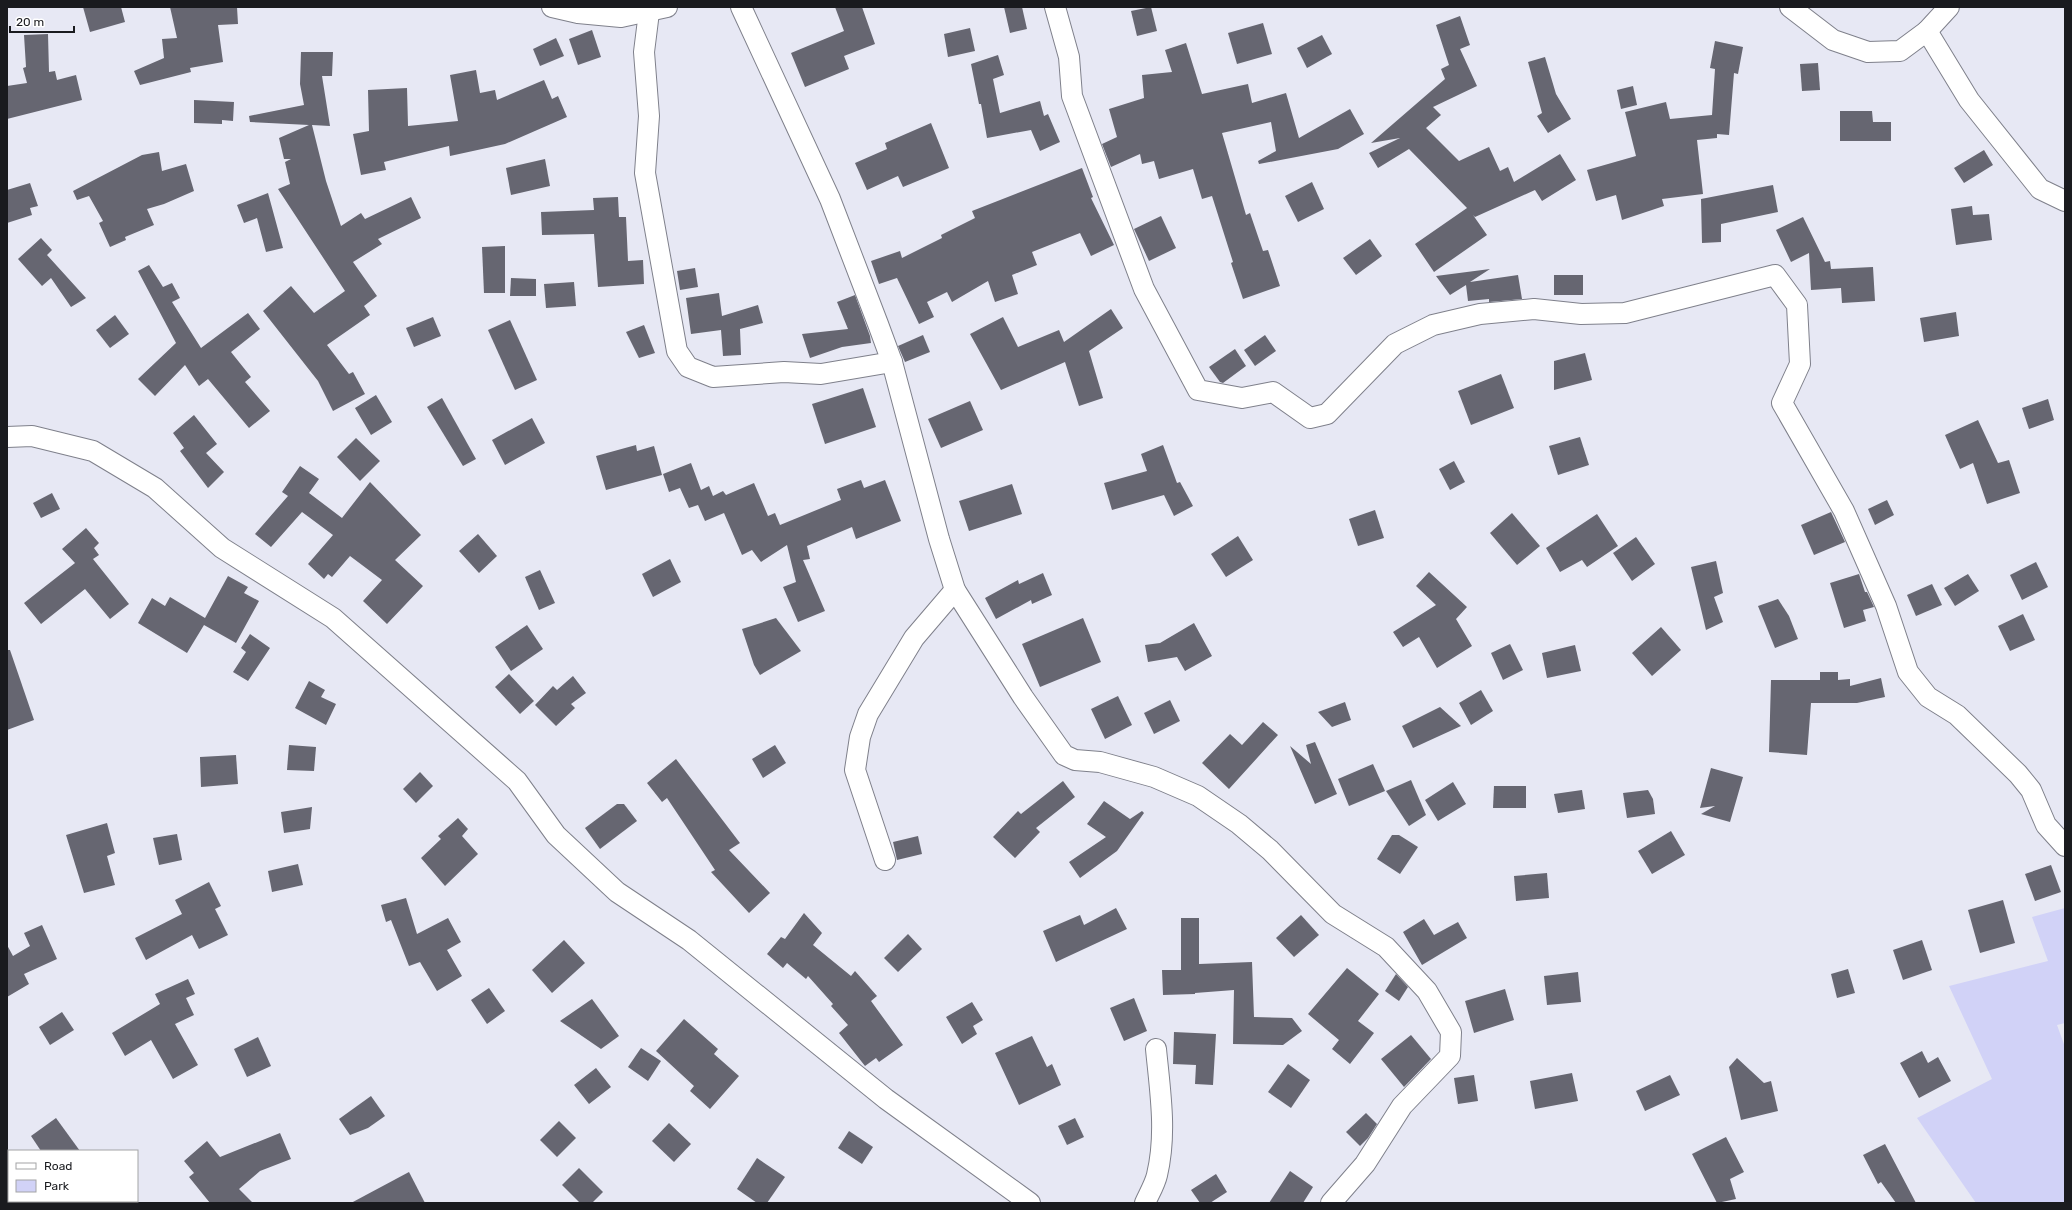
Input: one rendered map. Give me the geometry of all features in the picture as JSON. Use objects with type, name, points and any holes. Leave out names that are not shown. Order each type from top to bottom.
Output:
[{"type":"street","points":[[552,7],[578,13],[621,17],[658,9]]},
{"type":"street","points":[[741,7],[830,199],[892,362],[939,539],[955,590],[1023,697],[1064,755],[1075,760],[1100,762],[1154,777],[1198,796],[1239,824],[1270,850],[1333,914],[1386,947],[1427,991],[1451,1032],[1450,1056],[1402,1106],[1365,1164],[1331,1203]]},
{"type":"street","points":[[1055,7],[1069,57],[1074,104],[1144,289],[1198,390],[1242,398],[1273,392],[1310,418],[1327,414],[1395,344],[1433,325],[1480,314],[1534,309],[1581,314],[1625,313],[1775,275],[1797,305],[1798,312],[1800,364],[1782,403],[1844,511],[1886,606],[1908,672],[1928,697],[1957,715],[2018,774],[2031,790],[2046,825],[2065,846]]},
{"type":"street","points":[[1790,7],[1833,40],[1868,52],[1900,51],[1927,31],[1949,7]]},
{"type":"street","points":[[658,9],[644,52],[649,116],[646,173],[676,351],[688,367],[713,378],[784,372],[821,374],[892,362]]},
{"type":"street","points":[[1927,31],[1969,100],[2040,189],[2065,201]]},
{"type":"street","points":[[7,437],[32,436],[93,451],[155,488],[222,548],[333,618],[516,781],[556,835],[617,892],[689,940],[886,1099],[1030,1203]]},
{"type":"street","points":[[885,860],[855,770],[860,737],[868,714],[914,638],[955,590]]},
{"type":"street","points":[[1145,1203],[1157,1176],[1163,1141],[1156,1049]]},
{"type":"green space","points":[[2065,908],[2065,1023],[2057,1025],[2065,1047],[2065,1203],[1976,1203],[1917,1118],[1992,1079],[1949,986],[2048,961],[2032,917]]},
{"type":"building","points":[[83,7],[121,7],[125,22],[90,32]]},
{"type":"building","points":[[170,7],[237,7],[238,24],[218,25],[223,62],[190,68],[191,72],[140,85],[134,71],[164,58],[162,39],[177,38]]},
{"type":"building","points":[[835,7],[862,7],[875,44],[844,56],[849,69],[805,87],[791,53],[844,31]]},
{"type":"building","points":[[1004,7],[1022,7],[1027,29],[1010,33]]},
{"type":"building","points":[[1151,7],[1157,31],[1137,36],[1131,11]]},
{"type":"building","points":[[1460,16],[1470,45],[1460,49],[1477,86],[1433,107],[1441,115],[1426,128],[1459,161],[1489,147],[1500,171],[1508,167],[1514,182],[1560,154],[1576,180],[1542,201],[1535,190],[1475,217],[1473,215],[1487,235],[1434,272],[1415,244],[1467,208],[1409,149],[1378,168],[1369,153],[1400,138],[1371,143],[1445,79],[1441,69],[1449,65],[1436,25]]},
{"type":"building","points":[[1263,23],[1272,54],[1237,64],[1228,33]]},
{"type":"building","points":[[970,28],[975,51],[948,57],[944,34]]},
{"type":"building","points":[[592,30],[601,57],[578,65],[569,39]]},
{"type":"building","points":[[48,34],[49,72],[55,71],[57,80],[76,75],[82,100],[7,119],[7,86],[27,83],[23,68],[26,67],[24,35]]},
{"type":"building","points":[[1322,35],[1332,54],[1307,68],[1297,48]]},
{"type":"building","points":[[556,38],[564,56],[540,66],[533,49]]},
{"type":"building","points":[[1715,41],[1743,47],[1738,74],[1734,73],[1729,135],[1717,134],[1717,138],[1697,140],[1703,194],[1662,199],[1664,206],[1622,220],[1616,195],[1596,201],[1587,170],[1636,156],[1625,112],[1666,102],[1670,119],[1712,115],[1715,69],[1710,68]]},
{"type":"building","points":[[1186,43],[1202,94],[1248,84],[1252,103],[1286,93],[1299,138],[1350,109],[1364,134],[1338,149],[1259,164],[1258,161],[1276,151],[1271,122],[1222,133],[1246,215],[1250,213],[1263,251],[1268,250],[1280,286],[1243,299],[1212,196],[1202,199],[1193,169],[1159,179],[1154,161],[1142,164],[1140,154],[1111,167],[1102,144],[1117,137],[1109,109],[1144,98],[1142,75],[1172,72],[1165,50]]},
{"type":"building","points":[[301,52],[333,52],[332,76],[322,76],[330,126],[312,125],[326,181],[341,226],[361,213],[365,219],[411,197],[421,218],[378,239],[382,244],[353,262],[377,296],[364,306],[370,315],[327,345],[349,374],[353,372],[365,394],[333,411],[318,381],[263,311],[291,286],[314,313],[345,291],[278,189],[290,184],[285,162],[291,159],[284,159],[279,138],[309,125],[250,122],[249,116],[304,105],[300,84]]},
{"type":"building","points":[[998,55],[1004,75],[993,79],[1000,113],[1040,101],[1044,116],[1048,114],[1060,142],[1040,151],[1031,130],[987,138],[981,104],[979,104],[971,64]]},
{"type":"building","points":[[1545,57],[1556,94],[1571,119],[1548,133],[1537,116],[1542,113],[1528,62]]},
{"type":"building","points":[[1818,63],[1820,90],[1802,91],[1800,64]]},
{"type":"building","points":[[476,70],[480,93],[495,90],[497,100],[544,80],[552,99],[558,96],[567,117],[505,144],[450,156],[449,146],[384,162],[386,170],[361,175],[353,134],[369,131],[368,90],[407,88],[408,126],[458,121],[450,75]]},
{"type":"building","points":[[1633,86],[1637,105],[1621,109],[1617,90]]},
{"type":"building","points":[[194,100],[234,102],[233,121],[222,120],[222,124],[194,123]]},
{"type":"building","points":[[1840,111],[1872,111],[1873,122],[1891,122],[1891,141],[1840,141]]},
{"type":"building","points":[[931,123],[949,168],[903,187],[898,176],[867,190],[855,163],[887,149],[885,143]]},
{"type":"building","points":[[1984,150],[1993,165],[1964,183],[1954,168]]},
{"type":"building","points":[[159,152],[162,171],[186,164],[194,191],[164,204],[147,209],[154,225],[125,237],[126,240],[110,247],[99,223],[103,221],[89,196],[77,200],[73,191],[142,155]]},
{"type":"building","points":[[545,159],[550,186],[511,195],[506,168]]},
{"type":"building","points":[[1082,168],[1093,197],[1091,198],[1114,245],[1091,256],[1080,233],[1032,252],[1037,265],[1012,275],[1018,294],[995,302],[988,281],[952,302],[947,292],[927,302],[934,317],[919,324],[897,278],[879,284],[871,261],[900,251],[902,258],[942,238],[941,235],[975,218],[972,211]]},
{"type":"building","points":[[1312,182],[1324,209],[1298,222],[1285,196]]},
{"type":"building","points":[[30,183],[38,206],[30,208],[32,215],[7,223],[7,190]]},
{"type":"building","points":[[1773,185],[1778,212],[1721,224],[1721,242],[1702,243],[1701,199]]},
{"type":"building","points":[[268,193],[283,248],[266,252],[257,218],[244,223],[237,205]]},
{"type":"building","points":[[618,197],[619,217],[626,217],[628,261],[643,260],[644,284],[598,287],[594,234],[542,235],[541,212],[594,210],[593,198]]},
{"type":"building","points":[[1972,206],[1973,215],[1989,214],[1992,240],[1956,245],[1951,209]]},
{"type":"building","points":[[1161,216],[1176,248],[1149,261],[1134,229]]},
{"type":"building","points":[[1803,217],[1825,262],[1830,261],[1831,269],[1873,267],[1875,301],[1842,303],[1841,288],[1811,290],[1809,253],[1791,262],[1776,230]]},
{"type":"building","points":[[41,238],[52,250],[47,255],[86,298],[71,307],[51,278],[42,286],[18,259]]},
{"type":"building","points":[[1370,239],[1382,256],[1356,275],[1343,258]]},
{"type":"building","points":[[505,246],[505,293],[484,293],[482,247]]},
{"type":"building","points":[[149,265],[163,287],[172,283],[180,298],[172,302],[201,348],[248,313],[260,329],[231,352],[251,377],[245,382],[270,411],[249,428],[208,379],[199,386],[185,365],[155,396],[138,379],[176,343],[138,271]]},
{"type":"building","points":[[695,268],[698,287],[680,290],[677,271]]},
{"type":"building","points":[[1490,269],[1470,282],[1518,275],[1522,299],[1489,302],[1489,299],[1468,301],[1466,285],[1450,295],[1436,276]]},
{"type":"building","points":[[1554,275],[1583,275],[1583,295],[1554,295]]},
{"type":"building","points":[[511,278],[536,279],[536,296],[510,296]]},
{"type":"building","points":[[574,282],[576,306],[546,308],[544,284]]},
{"type":"building","points":[[719,293],[722,316],[758,305],[763,323],[740,329],[741,355],[723,356],[721,330],[691,334],[686,298]]},
{"type":"building","points":[[855,295],[870,336],[871,343],[842,347],[810,358],[802,334],[848,329],[837,302]]},
{"type":"building","points":[[1111,309],[1123,328],[1089,351],[1103,398],[1079,406],[1065,362],[1001,390],[970,334],[1003,317],[1018,347],[1059,330],[1064,342]]},
{"type":"building","points":[[1956,312],[1959,336],[1924,342],[1920,318]]},
{"type":"building","points":[[115,315],[129,334],[110,348],[96,330]]},
{"type":"building","points":[[433,317],[441,336],[414,347],[406,328]]},
{"type":"building","points":[[510,320],[537,380],[515,390],[488,330]]},
{"type":"building","points":[[644,325],[655,353],[639,358],[626,332]]},
{"type":"building","points":[[923,335],[930,352],[905,362],[898,346]]},
{"type":"building","points":[[1265,335],[1276,351],[1255,366],[1244,350]]},
{"type":"building","points":[[1235,349],[1246,366],[1223,383],[1220,382],[1209,367]]},
{"type":"building","points":[[1585,353],[1592,380],[1554,390],[1554,361]]},
{"type":"building","points":[[1501,374],[1514,408],[1471,425],[1458,391]]},
{"type":"building","points":[[863,388],[876,427],[825,444],[812,404]]},
{"type":"building","points":[[376,395],[392,422],[371,435],[355,408]]},
{"type":"building","points":[[442,398],[476,459],[463,466],[427,407]]},
{"type":"building","points":[[2048,399],[2054,420],[2029,429],[2022,408]]},
{"type":"building","points":[[970,401],[983,430],[941,448],[928,419]]},
{"type":"building","points":[[194,415],[217,444],[206,453],[224,472],[208,488],[180,451],[184,448],[173,433]]},
{"type":"building","points":[[532,418],[545,443],[505,465],[492,440]]},
{"type":"building","points":[[1978,420],[1998,463],[2009,460],[2020,493],[1987,504],[1973,463],[1960,469],[1945,435]]},
{"type":"building","points":[[1580,437],[1589,465],[1558,475],[1549,446]]},
{"type":"building","points":[[356,438],[380,461],[360,481],[337,457]]},
{"type":"building","points":[[636,445],[637,451],[654,446],[662,475],[606,490],[596,456]]},
{"type":"building","points":[[1163,445],[1177,483],[1180,482],[1193,506],[1174,516],[1164,495],[1112,510],[1104,483],[1147,471],[1141,454]]},
{"type":"building","points":[[1454,461],[1465,482],[1450,490],[1439,469]]},
{"type":"building","points":[[691,463],[701,490],[709,486],[713,496],[723,491],[726,495],[754,483],[768,516],[775,513],[780,525],[841,500],[837,489],[861,480],[864,488],[885,480],[901,521],[856,539],[852,527],[807,546],[810,559],[803,560],[825,611],[798,622],[783,587],[796,582],[787,545],[761,562],[752,550],[742,555],[724,513],[705,521],[698,505],[689,508],[680,488],[669,492],[663,474]]},
{"type":"building","points":[[300,466],[319,479],[309,493],[342,518],[370,482],[421,535],[395,560],[423,586],[387,624],[363,601],[382,580],[350,556],[332,577],[328,574],[324,579],[308,564],[333,535],[302,512],[271,547],[255,534],[288,496],[282,492]]},
{"type":"building","points":[[1012,484],[1022,514],[969,531],[959,501]]},
{"type":"building","points":[[52,493],[60,509],[41,518],[33,503]]},
{"type":"building","points":[[1887,500],[1894,515],[1875,525],[1868,509]]},
{"type":"building","points":[[1375,510],[1384,538],[1358,546],[1349,519]]},
{"type":"building","points":[[1831,512],[1845,542],[1814,555],[1801,525]]},
{"type":"building","points":[[1512,513],[1540,546],[1517,565],[1490,533]]},
{"type":"building","points":[[1597,514],[1618,546],[1587,567],[1582,560],[1560,572],[1546,548]]},
{"type":"building","points":[[86,528],[99,543],[94,548],[99,555],[93,559],[129,604],[110,619],[85,589],[41,624],[24,603],[75,563],[62,549]]},
{"type":"building","points":[[478,534],[497,556],[479,573],[459,551]]},
{"type":"building","points":[[1238,536],[1253,560],[1226,577],[1211,554]]},
{"type":"building","points":[[1636,537],[1655,564],[1632,581],[1613,553]]},
{"type":"building","points":[[670,559],[681,582],[653,597],[642,574]]},
{"type":"building","points":[[1716,561],[1723,593],[1714,597],[1723,622],[1706,630],[1691,567]]},
{"type":"building","points":[[2036,562],[2048,587],[2022,600],[2010,575]]},
{"type":"building","points":[[540,570],[555,603],[539,610],[525,577]]},
{"type":"building","points":[[1429,572],[1467,607],[1456,619],[1472,646],[1437,668],[1419,637],[1403,647],[1393,632],[1436,605],[1416,586]]},
{"type":"building","points":[[1043,573],[1052,595],[1032,604],[1031,600],[996,619],[985,598],[1018,580],[1019,584]]},
{"type":"building","points":[[1859,574],[1865,592],[1867,592],[1874,607],[1863,610],[1866,621],[1844,628],[1830,583]]},
{"type":"building","points":[[1968,574],[1979,591],[1955,606],[1944,588]]},
{"type":"building","points":[[228,576],[248,587],[244,593],[259,601],[236,643],[204,625],[187,653],[138,623],[152,598],[165,606],[170,597],[205,618]]},
{"type":"building","points":[[1932,584],[1942,605],[1916,616],[1907,595]]},
{"type":"building","points":[[1778,599],[1789,616],[1798,639],[1775,648],[1758,606]]},
{"type":"building","points":[[2023,614],[2035,640],[2010,651],[1998,626]]},
{"type":"building","points":[[776,618],[801,651],[760,675],[754,665],[742,629]]},
{"type":"building","points":[[1083,618],[1101,662],[1040,687],[1022,644]]},
{"type":"building","points":[[1194,623],[1212,656],[1185,671],[1177,657],[1148,662],[1145,645],[1160,643]]},
{"type":"building","points":[[527,625],[543,649],[511,671],[495,647]]},
{"type":"building","points":[[1661,627],[1681,650],[1652,676],[1632,653]]},
{"type":"building","points":[[250,634],[270,648],[248,681],[233,672],[246,652],[241,648]]},
{"type":"building","points":[[1510,644],[1523,670],[1503,680],[1491,653]]},
{"type":"building","points":[[1575,645],[1581,671],[1547,678],[1542,653]]},
{"type":"building","points":[[7,650],[10,650],[34,720],[7,730]]},
{"type":"building","points":[[1820,672],[1838,672],[1838,680],[1850,679],[1850,686],[1881,678],[1885,697],[1857,703],[1811,703],[1807,755],[1769,752],[1771,680],[1820,680]]},
{"type":"building","points":[[509,674],[534,701],[520,714],[495,687]]},
{"type":"building","points":[[573,676],[586,693],[571,704],[575,708],[556,726],[535,705],[553,686],[557,690]]},
{"type":"building","points":[[309,681],[325,690],[321,697],[336,704],[326,725],[295,708]]},
{"type":"building","points":[[1481,690],[1493,711],[1471,725],[1459,703]]},
{"type":"building","points":[[1118,696],[1132,725],[1105,739],[1091,709]]},
{"type":"building","points":[[1170,700],[1180,721],[1154,734],[1144,713]]},
{"type":"building","points":[[1345,702],[1351,720],[1332,727],[1318,712]]},
{"type":"building","points":[[1440,707],[1461,726],[1413,748],[1402,726]]},
{"type":"building","points":[[1263,722],[1278,735],[1229,789],[1202,763],[1230,734],[1242,745]]},
{"type":"building","points":[[1315,742],[1337,794],[1315,804],[1290,746],[1311,764],[1306,745]]},
{"type":"building","points":[[289,745],[316,747],[314,771],[287,770]]},
{"type":"building","points":[[775,745],[786,763],[763,778],[752,759]]},
{"type":"building","points":[[236,755],[238,784],[201,787],[200,757]]},
{"type":"building","points":[[676,759],[740,843],[729,850],[770,893],[749,913],[711,872],[715,870],[667,798],[662,802],[647,783]]},
{"type":"building","points":[[1373,764],[1385,791],[1349,806],[1338,779]]},
{"type":"building","points":[[1711,768],[1743,777],[1730,822],[1701,814],[1715,806],[1700,808]]},
{"type":"building","points":[[420,772],[433,786],[416,803],[403,789]]},
{"type":"building","points":[[1411,780],[1426,815],[1409,826],[1386,791]]},
{"type":"building","points":[[1063,781],[1075,797],[1036,828],[1040,832],[1015,858],[993,837],[1018,811],[1021,814]]},
{"type":"building","points":[[1453,782],[1466,804],[1438,821],[1425,800]]},
{"type":"building","points":[[1494,786],[1526,786],[1526,808],[1493,808]]},
{"type":"building","points":[[1582,790],[1585,809],[1558,813],[1554,794]]},
{"type":"building","points":[[1648,790],[1653,799],[1655,814],[1627,818],[1623,793]]},
{"type":"building","points":[[1104,801],[1130,819],[1142,811],[1144,813],[1117,851],[1080,878],[1069,862],[1106,837],[1087,824]]},
{"type":"building","points":[[617,804],[624,804],[637,821],[600,849],[585,828]]},
{"type":"building","points":[[312,807],[310,829],[284,833],[281,812]]},
{"type":"building","points":[[458,818],[468,829],[462,836],[478,854],[445,886],[421,858],[441,839],[438,836]]},
{"type":"building","points":[[107,823],[115,853],[107,856],[115,885],[84,893],[66,835]]},
{"type":"building","points":[[1671,831],[1685,855],[1652,874],[1638,851]]},
{"type":"building","points":[[177,834],[182,860],[159,865],[153,838]]},
{"type":"building","points":[[1392,835],[1399,835],[1418,847],[1400,874],[1377,859]]},
{"type":"building","points":[[918,836],[922,854],[897,860],[893,842]]},
{"type":"building","points":[[298,864],[303,885],[272,892],[268,871]]},
{"type":"building","points":[[2051,865],[2061,892],[2035,901],[2025,874]]},
{"type":"building","points":[[1547,873],[1549,898],[1516,901],[1514,876]]},
{"type":"building","points":[[209,882],[221,906],[215,909],[228,935],[199,949],[192,935],[146,960],[135,938],[182,914],[175,900]]},
{"type":"building","points":[[406,898],[417,934],[448,918],[461,942],[447,950],[462,976],[437,991],[420,962],[409,966],[391,920],[386,922],[381,905]]},
{"type":"building","points":[[2003,900],[2015,943],[1980,953],[1968,910]]},
{"type":"building","points":[[1116,908],[1127,929],[1056,962],[1043,931],[1080,915],[1084,925]]},
{"type":"building","points":[[804,913],[822,933],[813,945],[851,976],[855,971],[877,996],[871,1001],[903,1045],[879,1062],[876,1058],[865,1066],[839,1033],[848,1025],[831,1006],[833,1004],[808,976],[806,979],[787,963],[783,968],[767,954],[781,937],[785,939]]},
{"type":"building","points":[[1301,915],[1319,935],[1294,957],[1276,938]]},
{"type":"building","points":[[1181,918],[1199,918],[1199,964],[1252,962],[1254,1017],[1292,1018],[1302,1031],[1283,1045],[1233,1044],[1234,990],[1195,994],[1163,995],[1162,970],[1181,970]]},
{"type":"building","points":[[1424,919],[1434,935],[1458,922],[1467,938],[1422,965],[1403,932]]},
{"type":"building","points":[[42,925],[57,959],[24,974],[29,984],[7,997],[7,945],[13,956],[30,946],[24,933]]},
{"type":"building","points":[[908,934],[922,949],[898,972],[884,958]]},
{"type":"building","points":[[564,940],[585,963],[552,993],[532,970]]},
{"type":"building","points":[[1922,940],[1932,970],[1903,980],[1893,950]]},
{"type":"building","points":[[1347,968],[1379,994],[1358,1021],[1374,1033],[1350,1064],[1332,1049],[1339,1040],[1308,1014]]},
{"type":"building","points":[[1848,969],[1855,993],[1837,998],[1831,974]]},
{"type":"building","points":[[1578,972],[1581,1002],[1547,1005],[1544,976]]},
{"type":"building","points":[[1396,974],[1408,987],[1399,1001],[1385,991]]},
{"type":"building","points":[[188,979],[195,994],[186,998],[194,1015],[175,1024],[198,1065],[173,1079],[151,1040],[125,1056],[112,1033],[160,1004],[155,994]]},
{"type":"building","points":[[489,988],[505,1011],[487,1024],[471,1000]]},
{"type":"building","points":[[1505,989],[1514,1020],[1474,1033],[1465,1001]]},
{"type":"building","points":[[1134,998],[1147,1031],[1124,1041],[1110,1008]]},
{"type":"building","points":[[592,999],[619,1036],[601,1049],[560,1021]]},
{"type":"building","points":[[972,1002],[983,1020],[973,1026],[977,1034],[962,1044],[946,1017]]},
{"type":"building","points":[[62,1012],[74,1030],[50,1045],[39,1027]]},
{"type":"building","points":[[684,1019],[718,1049],[714,1054],[739,1076],[710,1109],[690,1091],[694,1086],[656,1051]]},
{"type":"building","points":[[1174,1032],[1216,1034],[1213,1085],[1195,1084],[1196,1065],[1173,1064]]},
{"type":"building","points":[[1411,1035],[1431,1059],[1404,1087],[1381,1059]]},
{"type":"building","points":[[1032,1036],[1047,1067],[1052,1064],[1061,1085],[1019,1105],[995,1053]]},
{"type":"building","points":[[258,1037],[271,1066],[247,1077],[234,1049]]},
{"type":"building","points":[[641,1048],[661,1061],[648,1081],[628,1067]]},
{"type":"building","points":[[1922,1051],[1928,1063],[1938,1057],[1951,1081],[1919,1098],[1900,1063]]},
{"type":"building","points":[[1737,1058],[1764,1083],[1771,1081],[1778,1111],[1741,1120],[1729,1067]]},
{"type":"building","points":[[1288,1064],[1310,1080],[1291,1108],[1268,1092]]},
{"type":"building","points":[[596,1068],[611,1087],[589,1104],[574,1085]]},
{"type":"building","points":[[1572,1073],[1578,1101],[1535,1109],[1530,1081]]},
{"type":"building","points":[[1474,1075],[1478,1101],[1458,1104],[1454,1078]]},
{"type":"building","points":[[1670,1075],[1680,1095],[1645,1111],[1636,1091]]},
{"type":"building","points":[[371,1096],[385,1116],[368,1128],[350,1135],[339,1119]]},
{"type":"building","points":[[1366,1113],[1377,1124],[1368,1138],[1360,1146],[1346,1132]]},
{"type":"building","points":[[56,1118],[79,1150],[40,1150],[31,1136]]},
{"type":"building","points":[[1075,1118],[1084,1137],[1067,1145],[1058,1126]]},
{"type":"building","points":[[559,1121],[576,1138],[557,1157],[540,1140]]},
{"type":"building","points":[[669,1123],[691,1144],[674,1162],[652,1141]]},
{"type":"building","points":[[849,1131],[873,1147],[862,1164],[838,1148]]},
{"type":"building","points":[[280,1133],[291,1159],[260,1171],[239,1189],[253,1203],[210,1203],[189,1177],[194,1173],[184,1161],[207,1141],[220,1157]]},
{"type":"building","points":[[1726,1137],[1744,1172],[1730,1179],[1736,1199],[1717,1203],[1692,1154]]},
{"type":"building","points":[[1885,1144],[1916,1203],[1896,1203],[1881,1182],[1878,1184],[1863,1155]]},
{"type":"building","points":[[757,1158],[785,1177],[767,1203],[757,1203],[737,1189]]},
{"type":"building","points":[[579,1168],[603,1192],[592,1203],[580,1203],[562,1185]]},
{"type":"building","points":[[1290,1171],[1313,1187],[1303,1203],[1269,1203]]},
{"type":"building","points":[[409,1172],[425,1203],[351,1203]]},
{"type":"building","points":[[1216,1174],[1227,1192],[1210,1203],[1200,1203],[1191,1190]]}]
